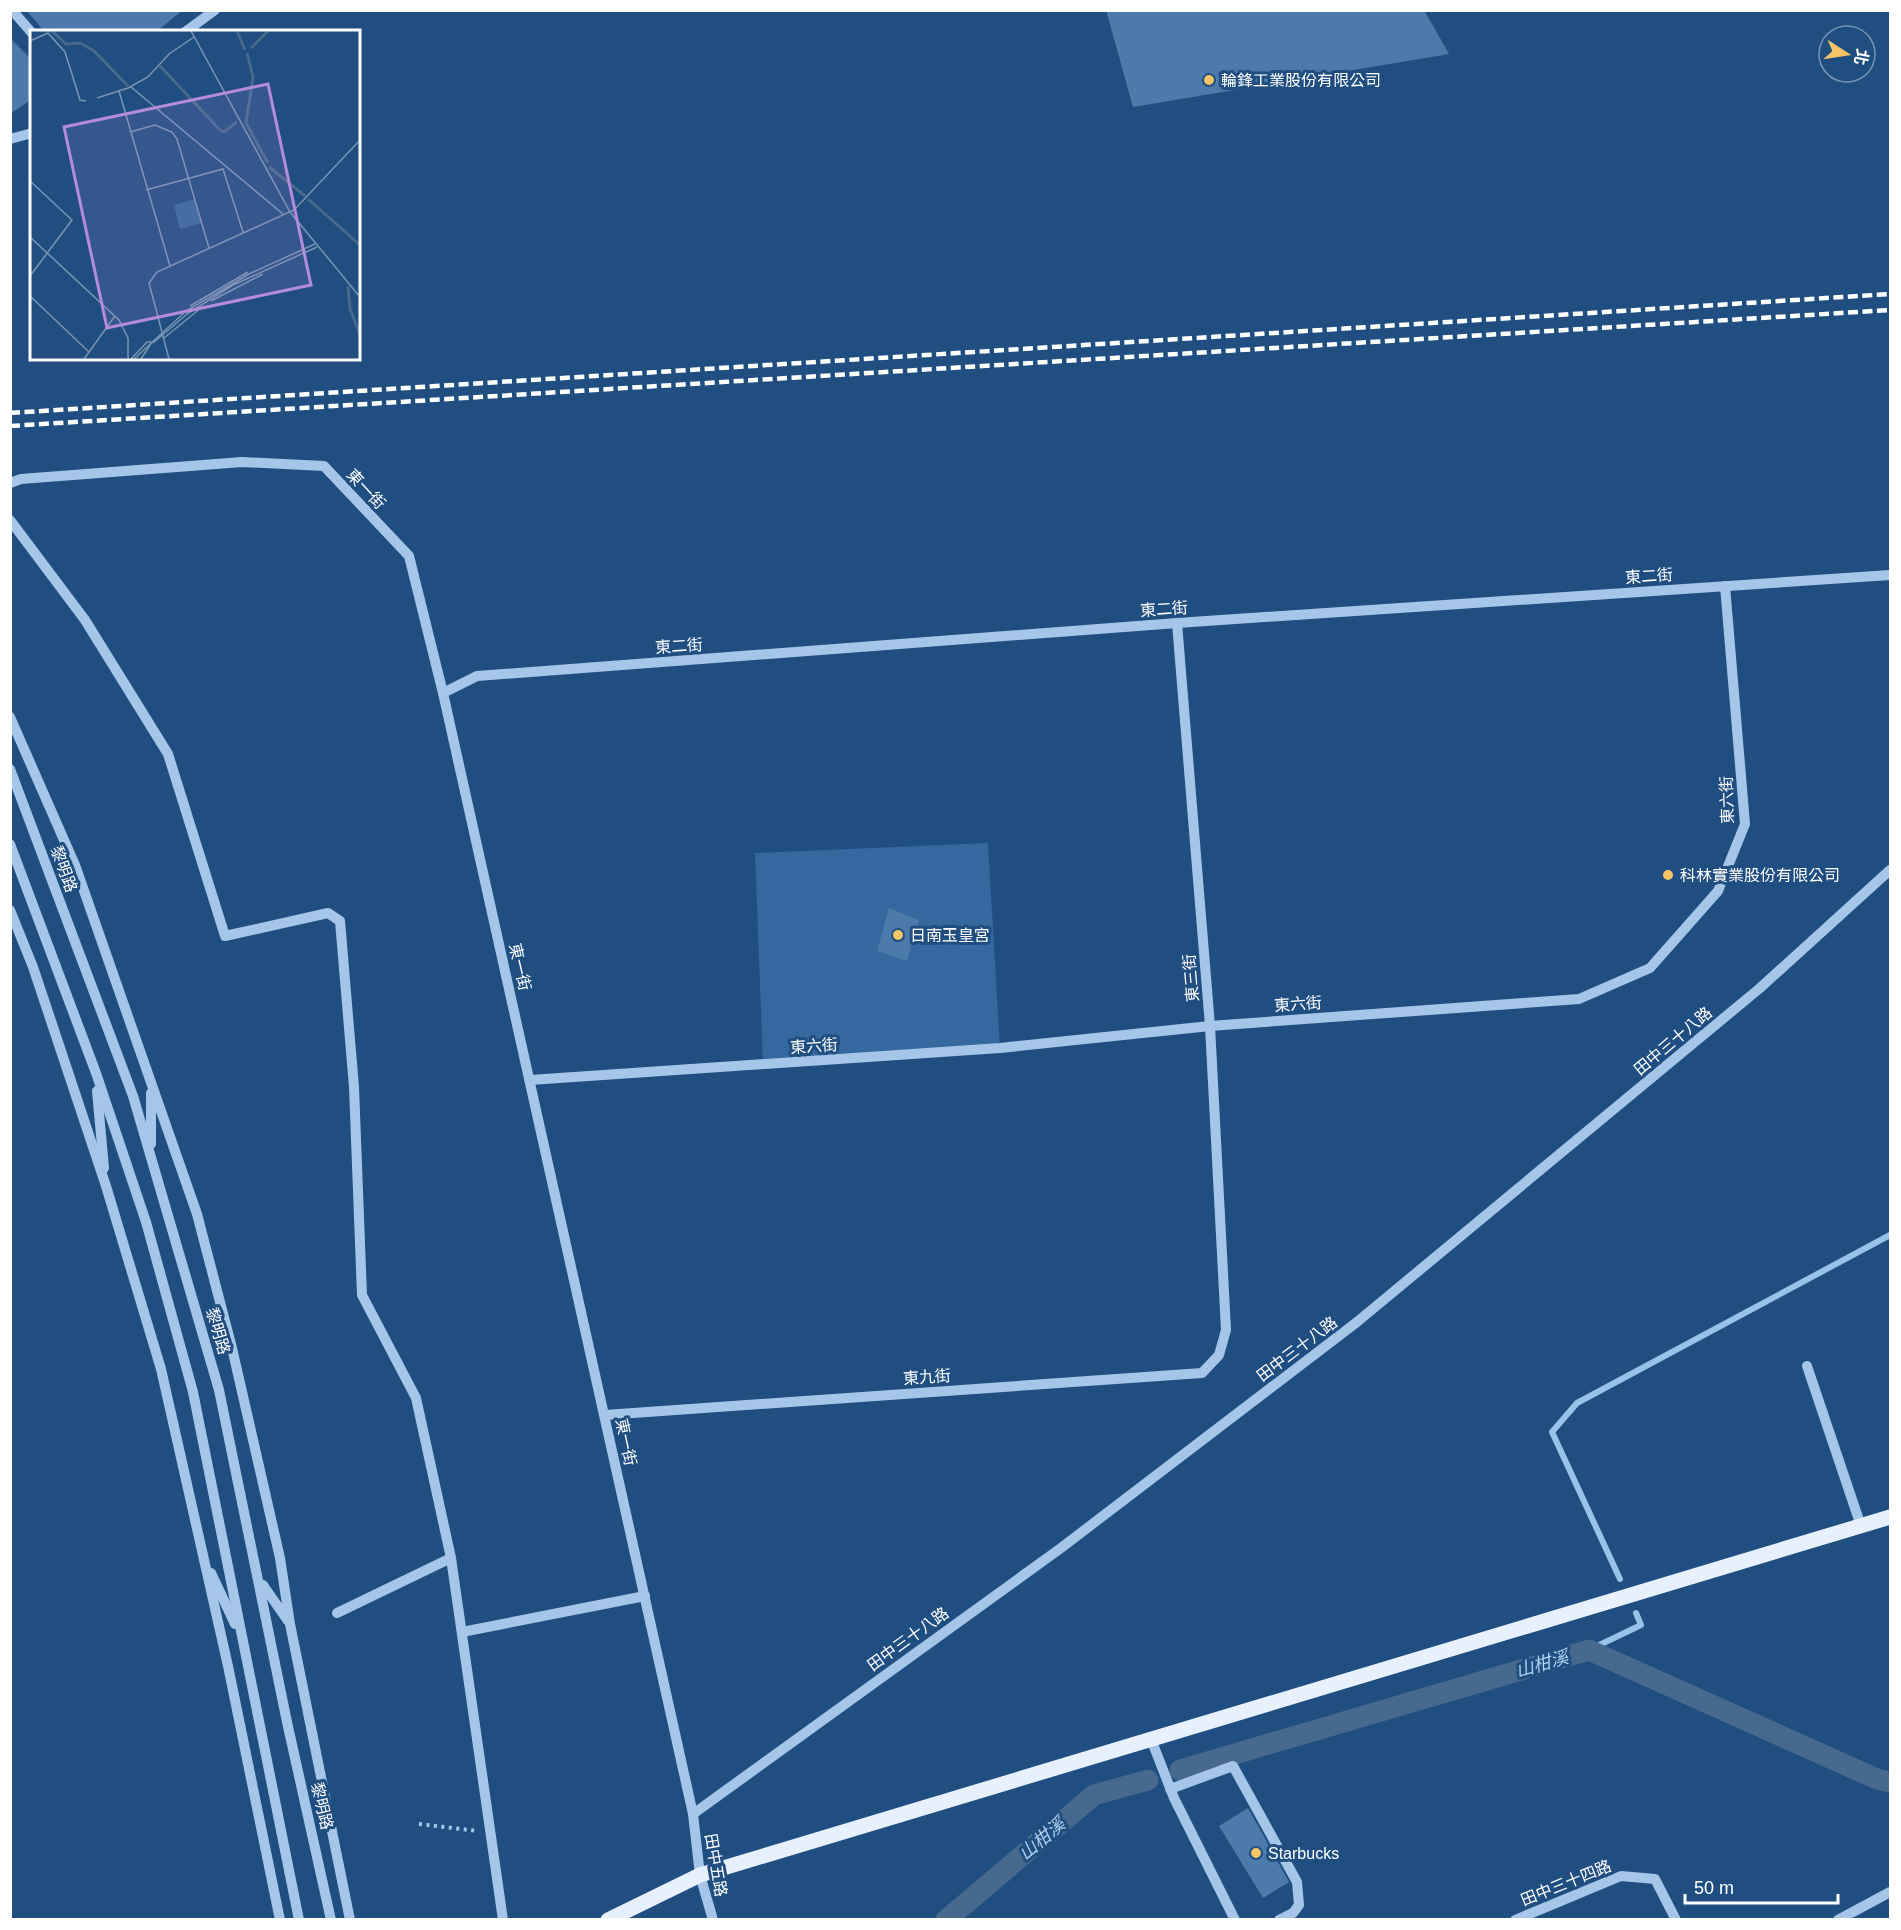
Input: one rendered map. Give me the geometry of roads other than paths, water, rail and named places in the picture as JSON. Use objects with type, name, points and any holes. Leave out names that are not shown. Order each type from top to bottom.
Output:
[{"type":"main road","points":[[608,1920],[700,1875],[1890,1517]]},
{"type":"street","points":[[12,10],[30,31]]},
{"type":"street","points":[[188,30],[215,10]]},
{"type":"street","points":[[10,139],[30,134]]},
{"type":"street","name":"東一街","points":[[10,483],[21,479],[242,462],[324,466],[409,556],[443,693],[693,1814]]},
{"type":"street","points":[[10,520],[85,620],[168,754],[225,936],[328,913],[340,921],[354,1087],[362,1295],[416,1398],[451,1558],[503,1920]]},
{"type":"street","name":"東二街","points":[[443,693],[477,676],[1177,623],[1890,575]]},
{"type":"street","name":"東六街","points":[[530,1080],[1000,1048],[1210,1026],[1579,999],[1650,968],[1718,891],[1745,824],[1725,586]]},
{"type":"street","name":"東三街","points":[[1177,623],[1210,1026],[1226,1330]]},
{"type":"street","points":[[10,717],[75,865],[197,1214],[232,1348],[280,1558],[290,1624],[351,1920]]},
{"type":"street","name":"黎明路","points":[[10,769],[133,1096],[219,1390],[260,1581],[287,1722],[331,1920]]},
{"type":"street","points":[[10,844],[96,1073],[146,1222],[193,1392],[299,1920]]},
{"type":"street","name":"田中三十八路","points":[[693,1814],[1060,1548],[1357,1322],[1760,988],[1890,870]]},
{"type":"street","points":[[10,910],[33,967],[106,1186],[161,1369],[280,1920]]},
{"type":"street","points":[[96,1073],[106,1186]]},
{"type":"street","points":[[151,1084],[151,1156]]},
{"type":"street","name":"東九街","points":[[604,1414],[1202,1373],[1219,1355],[1226,1330]]},
{"type":"street","points":[[1806,1366],[1861,1526]]},
{"type":"street","points":[[202,1553],[243,1640]]},
{"type":"street","points":[[337,1613],[451,1558]]},
{"type":"street","points":[[260,1581],[290,1624]]},
{"type":"street","points":[[462,1632],[645,1596]]},
{"type":"street","points":[[1151,1739],[1170,1790],[1235,1920]]},
{"type":"street","points":[[1170,1790],[1233,1767],[1297,1882],[1299,1905],[1293,1913],[1279,1920]]},
{"type":"street","name":"田中五路","points":[[693,1814],[700,1875],[713,1920]]},
{"type":"street","name":"田中三十四路","points":[[1515,1920],[1621,1876],[1655,1879],[1676,1920]]},
{"type":"street","points":[[1838,1920],[1853,1916],[1890,1893]]},
{"type":"waterway","points":[[1620,1579],[1552,1432],[1577,1403],[1890,1235]]},
{"type":"waterway","points":[[1589,1650],[1641,1625],[1636,1613]]},
{"type":"waterway","name":"山柑溪","points":[[1180,1770],[1589,1650],[1877,1779],[1890,1782]]},
{"type":"waterway","name":"山柑溪","points":[[946,1920],[1094,1795],[1148,1780]]},
{"type":"railway","points":[[10,413],[1890,294]]},
{"type":"railway","points":[[10,426],[1890,310]]},
{"type":"place","name":"輪鋒工業股份有限公司","points":[[1209,80]]},
{"type":"place","name":"科林實業股份有限公司","points":[[1668,875]]},
{"type":"place","name":"日南玉皇宮","points":[[898,935]]},
{"type":"place","name":"Starbucks","points":[[1256,1853]]}]
